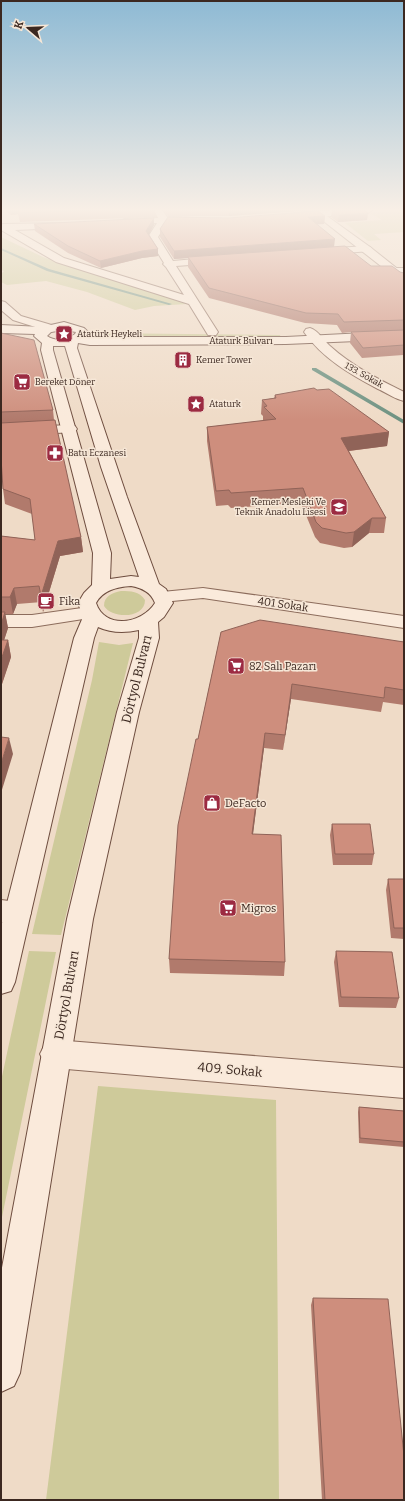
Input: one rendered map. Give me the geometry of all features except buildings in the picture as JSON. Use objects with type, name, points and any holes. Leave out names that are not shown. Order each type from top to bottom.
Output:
[{"type":"main road","points":[[124,280],[191,301]]},
{"type":"main road","points":[[178,280],[212,332]]},
{"type":"main road","points":[[1,304],[17,318],[46,335]]},
{"type":"main road","points":[[1,332],[17,318]]},
{"type":"main road","points":[[1,332],[46,335],[64,326],[77,336],[71,348],[96,428],[139,556],[156,591],[164,603],[158,614],[148,621],[127,626],[114,626],[101,622],[91,615],[32,621],[1,621]]},
{"type":"main road","name":"Ataturk Bulvarı","points":[[77,336],[212,332],[314,336],[404,328]]},
{"type":"main road","points":[[46,335],[47,350],[70,429],[102,554],[101,587]]},
{"type":"main road","name":"Ataturk Bulvarı","points":[[77,336],[90,341],[404,335]]},
{"type":"main road","name":"133. Sokak","points":[[314,336],[344,365],[404,397]]},
{"type":"main road","points":[[1,432],[70,429]]},
{"type":"main road","points":[[1,982],[9,912],[91,615],[87,602],[94,592],[101,587],[116,582],[131,581],[156,591]]},
{"type":"main road","name":"401 Sokak","points":[[156,591],[203,593],[404,622]]},
{"type":"main road","name":"Dörtyol Bulvarı","points":[[1,1373],[80,919],[128,712],[149,638],[148,621]]},
{"type":"main road","name":"409. Sokak","points":[[56,1054],[404,1083]]},
{"type":"shaded area","points":[[1,280],[114,280],[187,304],[154,306],[135,310],[87,292],[46,281],[7,285],[1,282]]},
{"type":"shaded area","points":[[92,333],[280,335],[281,339],[91,338]]},
{"type":"shaded area","points":[[121,591],[134,592],[143,597],[145,600],[144,606],[140,611],[134,614],[120,615],[108,610],[104,606],[107,597]]},
{"type":"shaded area","points":[[99,642],[119,645],[133,643],[61,935],[32,934],[92,680]]},
{"type":"shaded area","points":[[29,951],[56,952],[1,1222],[1,1081]]},
{"type":"shaded area","points":[[98,1086],[276,1100],[279,1500],[46,1500]]},
{"type":"waterway","points":[[84,280],[170,304]]},
{"type":"waterway","points":[[314,369],[404,422]]},
{"type":"place","name":"Atatürk Heykeli","points":[[64,334]]},
{"type":"place","name":"Kemer Tower","points":[[183,360]]},
{"type":"place","name":"Bereket Döner","points":[[22,382]]},
{"type":"place","name":"Ataturk","points":[[196,404]]},
{"type":"place","name":"Batu Eczanesi","points":[[55,453]]},
{"type":"place","name":"Kemer Mesleki Ve Teknik Anadolu Lisesi","points":[[339,507]]},
{"type":"place","name":"Fika","points":[[46,601]]},
{"type":"place","name":"82 Salı Pazarı","points":[[236,666]]},
{"type":"place","name":"DeFacto","points":[[212,803]]},
{"type":"place","name":"Migros","points":[[228,908]]}]
